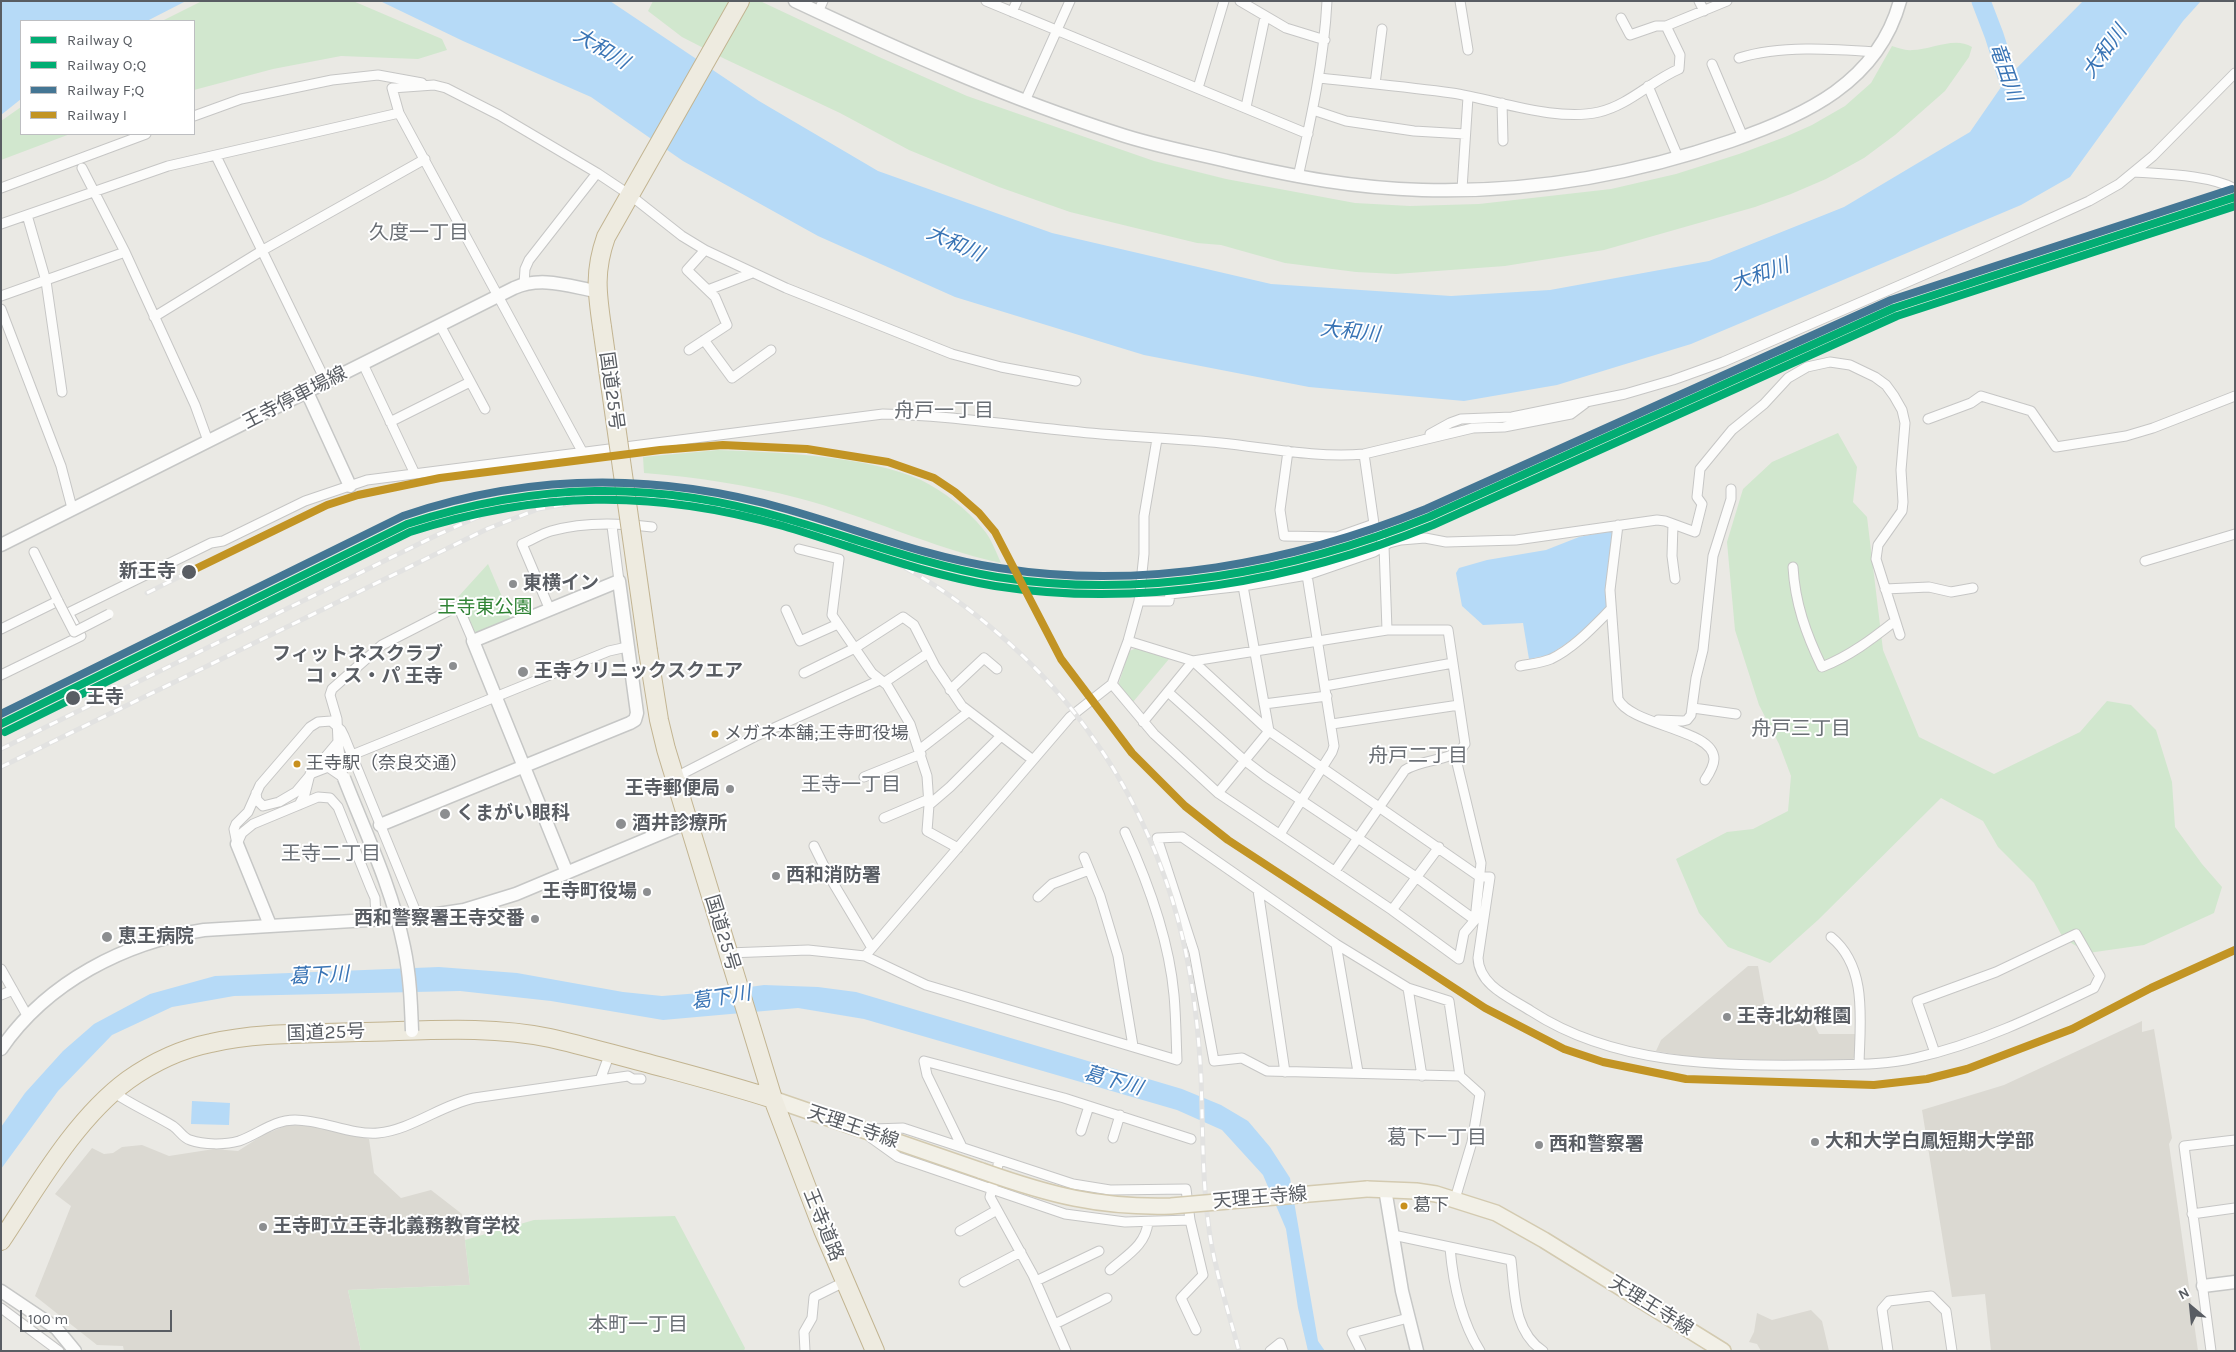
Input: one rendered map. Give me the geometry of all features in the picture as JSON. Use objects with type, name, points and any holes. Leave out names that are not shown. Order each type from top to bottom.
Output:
[{"type":"highway","name":"国道25号","points":[[740,1],[606,237],[600,255],[596,291],[659,720],[674,778],[773,1099]]},
{"type":"highway","name":"国道25号","points":[[1,1241],[72,1138],[91,1114],[113,1092],[154,1064],[181,1051],[209,1043],[258,1036],[412,1031],[509,1032],[550,1038],[610,1053],[773,1099]]},
{"type":"highway","name":"王寺道路","points":[[773,1099],[823,1230],[875,1351]]},
{"type":"main road","name":"天理王寺線","points":[[773,1099],[982,1171],[1072,1199],[1106,1205],[1171,1206],[1367,1189],[1416,1191],[1455,1199],[1496,1213],[1512,1221],[1723,1351]]},
{"type":"street","points":[[795,1],[821,7],[914,57],[1025,101],[1121,135],[1298,177],[1368,187],[1424,190],[1556,183],[1611,174],[1678,157],[1743,137],[1779,123],[1843,87],[1860,73],[1888,35],[1900,1]]},
{"type":"street","points":[[986,1],[1308,134]]},
{"type":"street","points":[[1012,12],[1017,1]]},
{"type":"street","points":[[1025,101],[1070,1]]},
{"type":"street","points":[[1198,88],[1224,1]]},
{"type":"street","points":[[1298,177],[1320,78],[1325,40],[1327,1]]},
{"type":"street","points":[[1460,1],[1468,50]]},
{"type":"street","points":[[1699,1],[1704,11]]},
{"type":"street","points":[[1622,18],[1630,35],[1656,26],[1666,26],[1727,1]]},
{"type":"street","points":[[1246,3],[1265,17],[1286,28],[1325,40]]},
{"type":"street","points":[[1246,107],[1265,17]]},
{"type":"street","points":[[1320,78],[1468,97],[1568,116],[1578,115],[1610,109],[1680,69],[1680,55],[1666,26]]},
{"type":"street","points":[[1375,84],[1382,29]]},
{"type":"street","points":[[1739,58],[1768,52],[1833,49],[1877,52]]},
{"type":"street","points":[[1712,64],[1743,137]]},
{"type":"street","points":[[1,675],[81,636],[68,613],[212,543],[223,541],[293,507],[367,480],[883,414],[949,417],[1071,432],[1225,443],[1334,456],[1364,454],[1423,439],[1441,427],[1461,419],[1512,417],[1650,388],[1723,362],[2089,201],[2135,172],[2235,72]]},
{"type":"street","points":[[195,116],[241,99],[332,80],[378,75],[446,88],[499,115],[597,173],[632,191],[682,236],[705,250],[752,273],[952,354],[1000,368],[1076,381]]},
{"type":"street","points":[[434,85],[392,88],[400,113],[424,159],[583,453]]},
{"type":"street","points":[[1648,86],[1678,157]]},
{"type":"street","points":[[1462,189],[1468,97]]},
{"type":"street","points":[[1502,103],[1503,141]]},
{"type":"street","points":[[1313,110],[1346,121],[1414,131],[1466,134]]},
{"type":"street","points":[[1,224],[168,166],[400,113]]},
{"type":"street","points":[[1,188],[143,135]]},
{"type":"street","points":[[216,156],[326,382]]},
{"type":"street","points":[[154,317],[263,250],[424,159]]},
{"type":"street","points":[[82,168],[93,193],[125,252],[195,405],[208,441]]},
{"type":"street","points":[[2135,172],[2172,175],[2226,184],[2235,189]]},
{"type":"street","points":[[524,284],[525,269],[529,260],[597,173]]},
{"type":"street","points":[[28,215],[46,281],[62,392]]},
{"type":"street","points":[[689,350],[727,324],[715,297],[687,270],[705,250]]},
{"type":"street","points":[[1,296],[125,252]]},
{"type":"street","points":[[708,290],[752,273]]},
{"type":"street","name":"王寺停車場線","points":[[1,545],[524,284],[547,282],[596,291]]},
{"type":"street","points":[[1,309],[61,466],[72,508]]},
{"type":"street","points":[[440,325],[485,409]]},
{"type":"street","points":[[704,340],[732,378],[771,350]]},
{"type":"street","points":[[1139,601],[1169,601],[1170,594],[1243,586],[1307,575],[1374,552],[1394,541],[1418,538],[1446,542],[1516,540],[1658,520],[1694,532],[1702,504],[1697,497],[1700,470],[1732,430],[1764,404],[1780,385],[1797,373],[1819,363],[1830,362],[1850,365],[1875,377],[1886,385],[1902,410],[1905,422],[1901,470],[1904,502],[1902,511],[1878,545],[1876,559],[1900,635]]},
{"type":"street","points":[[362,364],[415,474]]},
{"type":"street","points":[[390,422],[470,382]]},
{"type":"street","points":[[306,392],[350,486]]},
{"type":"street","points":[[1928,419],[1971,403],[1981,396],[2031,411],[2056,447],[2126,436],[2153,428],[2235,396]]},
{"type":"street","points":[[865,956],[1070,717],[1112,684],[1128,641],[1139,601],[1144,548],[1144,516],[1157,438]]},
{"type":"street","points":[[1288,451],[1280,510],[1284,536],[1337,537],[1374,524]]},
{"type":"street","points":[[1364,454],[1374,524],[1384,546],[1387,630]]},
{"type":"street","points":[[1648,720],[1683,722],[1687,720],[1693,708],[1696,678],[1704,650],[1713,556],[1731,499],[1731,489]]},
{"type":"street","points":[[1673,524],[1672,556],[1675,579]]},
{"type":"street","points":[[1618,525],[1610,590],[1618,699],[1626,709],[1648,720],[1692,736],[1708,746],[1713,753],[1714,760],[1705,780]]},
{"type":"street","points":[[380,825],[634,720],[638,713],[627,647],[612,526]]},
{"type":"street","points":[[550,610],[522,544],[554,531],[577,527],[652,527]]},
{"type":"street","points":[[2145,561],[2235,534]]},
{"type":"street","points":[[799,549],[839,559],[832,615],[872,673],[883,681],[907,716],[927,776],[929,802],[927,831],[958,848]]},
{"type":"street","points":[[38,554],[56,586],[58,601],[74,632],[109,614]]},
{"type":"street","points":[[1793,567],[1794,588],[1802,620],[1822,667],[1838,661],[1859,649],[1895,621]]},
{"type":"street","points":[[1280,834],[1334,746],[1307,575]]},
{"type":"street","points":[[473,641],[619,582]]},
{"type":"street","points":[[1243,586],[1269,731]]},
{"type":"street","points":[[1885,589],[1929,588],[1951,592],[1973,588]]},
{"type":"street","points":[[2,627],[58,601]]},
{"type":"street","points":[[412,1031],[407,962],[395,910],[384,876],[344,778],[336,726],[337,719],[330,695],[332,689],[382,645],[458,606],[567,873]]},
{"type":"street","points":[[786,610],[800,641],[838,624]]},
{"type":"street","points":[[1520,666],[1544,661],[1560,654],[1588,633],[1611,610]]},
{"type":"street","points":[[804,673],[854,648],[904,617],[914,626],[950,690],[968,712],[1034,760]]},
{"type":"street","points":[[1143,722],[1192,661],[1387,630],[1448,630],[1465,744],[1461,751],[1455,755],[1422,762],[1405,770],[1382,807],[1335,871]]},
{"type":"street","points":[[1128,641],[1192,661],[1269,731],[1382,807],[1480,877],[1490,878],[1478,958],[1478,966],[1482,974],[1492,986],[1537,1015],[1566,1031],[1592,1042],[1616,1049],[1686,1061],[1796,1065],[1893,1062],[1935,1053],[2004,1030],[2094,988],[2100,976],[2076,934],[1996,972],[1917,1001],[1935,1053]]},
{"type":"street","points":[[352,755],[609,651],[627,647]]},
{"type":"street","points":[[674,778],[754,737],[883,681],[928,653]]},
{"type":"street","points":[[950,690],[984,658],[997,669]]},
{"type":"street","points":[[1264,704],[1453,663]]},
{"type":"street","points":[[1112,684],[1163,743],[1218,793],[1392,910],[1459,959],[1464,933],[1475,920],[1480,877],[1478,851],[1455,755]]},
{"type":"street","points":[[1168,692],[1244,760],[1301,801],[1416,877],[1475,920]]},
{"type":"street","points":[[1332,724],[1459,705]]},
{"type":"street","points":[[1693,708],[1736,714]]},
{"type":"street","points":[[864,777],[920,752],[968,712]]},
{"type":"street","points":[[270,925],[237,844],[234,829],[251,805],[264,780],[310,728],[318,722],[325,720],[336,726],[344,736],[418,917]]},
{"type":"street","points":[[1218,793],[1269,731]]},
{"type":"street","points":[[884,818],[929,802],[950,787],[1001,736]]},
{"type":"street","points":[[256,793],[260,805],[269,806],[296,792],[338,742]]},
{"type":"street","points":[[310,774],[328,768],[344,778]]},
{"type":"street","points":[[299,805],[305,794],[310,774]]},
{"type":"street","points":[[237,844],[247,828],[318,797],[330,798],[335,802],[371,888],[376,918]]},
{"type":"street","points":[[251,805],[258,816],[268,818]]},
{"type":"street","points":[[1,1049],[28,1017],[68,983],[103,962],[142,944],[183,933],[270,925],[418,917],[464,910],[486,904],[567,873],[688,822]]},
{"type":"street","points":[[729,958],[808,950],[865,956],[926,985],[1177,1060],[1174,994],[1170,970],[1147,886],[1125,832]]},
{"type":"street","points":[[1455,1199],[1472,1142],[1480,1094],[1460,1076],[1449,1001],[1408,988],[1336,944],[1182,837],[1157,838],[1194,952],[1214,1061],[1242,1058],[1267,1071],[1460,1076]]},
{"type":"street","points":[[814,846],[829,876],[872,948]]},
{"type":"street","points":[[1392,910],[1439,847]]},
{"type":"street","points":[[1084,857],[1118,956],[1133,1046]]},
{"type":"street","points":[[1038,898],[1052,884],[1089,870]]},
{"type":"street","points":[[1258,890],[1285,1072]]},
{"type":"street","points":[[1831,937],[1841,945],[1854,968],[1859,1006],[1858,1064]]},
{"type":"street","points":[[1336,944],[1358,1072]]},
{"type":"street","points":[[1,969],[28,1017]]},
{"type":"street","points":[[1408,988],[1422,1076]]},
{"type":"street","points":[[1,995],[12,990]]},
{"type":"street","points":[[600,1080],[610,1053]]},
{"type":"street","points":[[962,1148],[927,1075],[924,1061],[1120,1115],[1191,1139]]},
{"type":"street","points":[[113,1092],[175,1128],[187,1140],[209,1144],[236,1142],[273,1123],[295,1120],[328,1124],[365,1133],[380,1133],[400,1127],[467,1099],[628,1076],[633,1079],[641,1079]]},
{"type":"street","points":[[1081,1131],[1089,1106]]},
{"type":"street","points":[[1113,1138],[1120,1115]]},
{"type":"street","points":[[860,1130],[903,1128],[1073,1184],[1110,1190],[1186,1189],[1190,1220],[1203,1275],[1181,1298],[1196,1330]]},
{"type":"street","points":[[860,1130],[898,1157],[1065,1214],[1117,1221],[1190,1220]]},
{"type":"street","points":[[2211,1351],[2184,1146],[2235,1140]]},
{"type":"street","points":[[999,1161],[990,1197],[1036,1281],[1066,1351]]},
{"type":"street","points":[[1385,1189],[1408,1318],[1417,1351]]},
{"type":"street","points":[[2192,1214],[2235,1208]]},
{"type":"street","points":[[960,1231],[997,1210]]},
{"type":"street","points":[[1110,1270],[1144,1241],[1148,1222]]},
{"type":"street","points":[[1393,1235],[1512,1260],[1516,1311],[1522,1329],[1532,1344],[1543,1351]]},
{"type":"street","points":[[1450,1248],[1462,1312],[1480,1351]]},
{"type":"street","points":[[1036,1281],[1099,1251]]},
{"type":"street","points":[[964,1282],[1021,1252]]},
{"type":"street","points":[[805,1351],[804,1332],[812,1318],[814,1298],[846,1281]]},
{"type":"street","points":[[2203,1286],[2235,1282]]},
{"type":"street","points":[[1,1291],[56,1328],[75,1351]]},
{"type":"street","points":[[1888,1351],[1882,1309],[1889,1301],[1932,1296],[1946,1310],[1952,1351]]},
{"type":"street","points":[[1055,1324],[1107,1298]]},
{"type":"street","points":[[1,1308],[58,1351]]},
{"type":"street","points":[[1361,1351],[1352,1333],[1408,1318]]},
{"type":"street","points":[[1270,1351],[1280,1343],[1283,1351]]},
{"type":"shaded area","name":"王寺北幼稚園","points":[[1748,966],[1758,966],[1768,1022],[1808,1013],[1819,1034],[1856,1034],[1856,1053],[1853,1059],[1823,1061],[1709,1060],[1656,1051],[1661,1040]]},
{"type":"shaded area","points":[[2142,1021],[2142,1032],[2154,1029],[2172,1138],[2169,1144],[2198,1351],[1991,1351],[1985,1294],[1952,1297],[1922,1110],[2004,1085]]},
{"type":"shaded area","name":"王寺町立王寺北義務教育学校","points":[[288,1125],[317,1126],[369,1139],[374,1173],[401,1198],[431,1190],[462,1214],[470,1285],[348,1290],[361,1351],[124,1351],[123,1346],[97,1345],[35,1296],[71,1206],[55,1194],[92,1148],[104,1154],[113,1153],[122,1147],[142,1145],[169,1156],[214,1149],[238,1151],[263,1135]]},
{"type":"shaded area","points":[[1811,1310],[1822,1321],[1829,1351],[1761,1351],[1757,1344],[1749,1342],[1754,1332],[1757,1313],[1772,1320]]},
{"type":"green space","points":[[202,1],[353,1],[442,39],[447,50],[418,59],[341,56],[273,69],[195,90],[195,20],[164,20]]},
{"type":"green space","points":[[653,1],[760,1],[967,96],[1154,161],[1226,179],[1355,203],[1410,206],[1479,204],[1611,189],[1676,174],[1785,137],[1812,125],[1845,106],[1871,83],[1892,46],[1910,50],[1958,43],[1972,47],[1969,57],[1945,91],[1895,135],[1864,158],[1826,179],[1791,194],[1755,207],[1604,250],[1505,266],[1396,274],[1356,272],[1285,263],[1221,245],[1197,243],[1070,212],[999,187],[909,150],[840,113],[682,37],[648,11]]},
{"type":"green space","points":[[20,108],[20,135],[67,135],[1,160],[1,121]]},
{"type":"green space","points":[[1838,433],[1857,467],[1853,502],[1867,517],[1883,650],[1919,737],[1994,774],[2080,732],[2107,701],[2131,705],[2156,730],[2172,782],[2175,827],[2202,864],[2222,887],[2214,913],[2144,945],[2088,953],[2063,938],[2034,883],[1998,847],[1983,821],[1941,798],[1818,920],[1770,963],[1728,947],[1699,913],[1676,859],[1727,832],[1753,829],[1788,811],[1791,776],[1779,744],[1759,705],[1735,630],[1727,542],[1743,489],[1772,462]]},
{"type":"green space","points":[[718,450],[794,454],[849,460],[875,465],[921,480],[938,489],[970,514],[986,533],[1001,563],[925,541],[824,505],[798,498],[722,482],[644,473],[643,457]]},
{"type":"green space","name":"王寺東公園","points":[[488,564],[512,620],[479,633],[473,631],[458,597]]},
{"type":"green space","points":[[1137,648],[1169,659],[1133,702],[1118,686],[1129,651]]},
{"type":"green space","points":[[675,1216],[745,1348],[744,1351],[361,1351],[348,1290],[470,1285],[465,1240],[534,1220]]},
{"type":"water","points":[[186,1],[149,20],[20,20],[20,100],[1,115],[1,2]]},
{"type":"water","name":"大和川","points":[[380,1],[610,1],[759,101],[878,171],[1052,233],[1271,284],[1451,296],[1550,290],[1709,261],[1844,207],[1970,132],[2008,77],[2083,1],[2201,1],[2183,21],[2070,177],[2021,205],[1691,344],[1557,385],[1464,401],[1309,387],[1144,355],[955,297],[818,236],[683,161],[591,97],[463,41]]},
{"type":"water","points":[[1611,531],[1613,534],[1609,556],[1607,608],[1579,635],[1549,655],[1529,659],[1523,623],[1483,625],[1462,606],[1456,573],[1459,568],[1487,560],[1546,550],[1579,537]]},
{"type":"water","name":"葛下川","points":[[439,967],[517,973],[623,992],[662,996],[764,985],[818,987],[856,992],[1182,1089],[1221,1105],[1248,1121],[1270,1147],[1290,1178],[1318,1341],[1325,1351],[1308,1351],[1298,1308],[1286,1229],[1263,1175],[1222,1130],[1177,1110],[864,1019],[798,1008],[663,1020],[551,1001],[460,991],[234,996],[172,1007],[112,1035],[58,1091],[1,1169],[1,1127],[25,1093],[63,1051],[94,1024],[150,994],[215,976]]},
{"type":"water","points":[[192,1101],[230,1103],[229,1125],[191,1124]]},
{"type":"waterway","name":"竜田川","points":[[1981,1],[2015,101]]},
{"type":"railway","points":[[1,749],[435,536],[483,515],[520,503],[574,497],[682,500],[723,508],[801,528],[832,537],[879,555],[909,570],[969,609],[1025,658],[1073,711],[1093,738],[1118,776],[1139,816],[1165,878],[1184,943],[1200,1055],[1207,1216],[1216,1265],[1239,1351]]},
{"type":"railway","points":[[1,767],[487,529],[538,509],[568,504]]},
{"type":"railway","points":[[147,593],[189,572]]},
{"type":"rail line","name":"F;Q","points":[[1,714],[403,516],[450,502],[546,485],[642,484],[738,497],[786,509],[944,557],[999,568],[1053,574],[1108,576],[1162,574],[1270,557],[1323,544],[1375,528],[1426,509],[1891,300],[2232,189]]},
{"type":"rail line","name":"Q","points":[[1,724],[407,524],[455,510],[502,500],[549,494],[595,491],[641,492],[688,497],[784,518],[943,566],[997,577],[1052,583],[1107,585],[1162,583],[1217,576],[1271,566],[1325,553],[1429,517],[1894,308],[2235,197]]},
{"type":"rail line","name":"O;Q","points":[[5,732],[410,532],[457,518],[550,502],[642,501],[735,514],[783,526],[941,575],[995,586],[1051,592],[1106,594],[1162,592],[1218,585],[1273,575],[1381,545],[1433,525],[1897,316],[2235,206]]},
{"type":"rail line","name":"I","points":[[189,572],[327,505],[358,495],[440,478],[660,450],[723,445],[807,449],[888,462],[934,478],[955,492],[979,513],[995,532],[1061,659],[1132,753],[1185,806],[1228,840],[1485,1008],[1564,1049],[1603,1062],[1686,1079],[1874,1085],[1927,1079],[1967,1069],[2072,1029],[2151,988],[2235,950]]},
{"type":"place","name":"新王寺","points":[[189,572]]},
{"type":"place","name":"東横イン","points":[[513,584]]},
{"type":"place","name":"フィットネスクラブ コ・ス・パ 王寺","points":[[453,666]]},
{"type":"place","name":"王寺クリニックスクエア","points":[[523,672]]},
{"type":"place","name":"王寺","points":[[73,698]]},
{"type":"place","name":"メガネ本舗;王寺町役場","points":[[715,734]]},
{"type":"place","name":"王寺駅（奈良交通）","points":[[297,764]]},
{"type":"place","name":"王寺郵便局","points":[[730,789]]},
{"type":"place","name":"くまがい眼科","points":[[445,814]]},
{"type":"place","name":"酒井診療所","points":[[621,824]]},
{"type":"place","name":"西和消防署","points":[[776,876]]},
{"type":"place","name":"王寺町役場","points":[[647,892]]},
{"type":"place","name":"西和警察署王寺交番","points":[[535,919]]},
{"type":"place","name":"恵王病院","points":[[107,937]]},
{"type":"place","name":"王寺北幼稚園","points":[[1727,1017]]},
{"type":"place","name":"大和大学白鳳短期大学部","points":[[1815,1142]]},
{"type":"place","name":"西和警察署","points":[[1539,1145]]},
{"type":"place","name":"葛下","points":[[1404,1206]]},
{"type":"place","name":"王寺町立王寺北義務教育学校","points":[[263,1227]]},
{"type":"district","name":"久度一丁目","points":[[419,233]]},
{"type":"district","name":"舟戸一丁目","points":[[944,411]]},
{"type":"district","name":"舟戸三丁目","points":[[1801,729]]},
{"type":"district","name":"舟戸二丁目","points":[[1418,756]]},
{"type":"district","name":"王寺一丁目","points":[[851,785]]},
{"type":"district","name":"王寺二丁目","points":[[331,854]]},
{"type":"district","name":"葛下一丁目","points":[[1437,1138]]},
{"type":"district","name":"本町一丁目","points":[[638,1325]]}]
